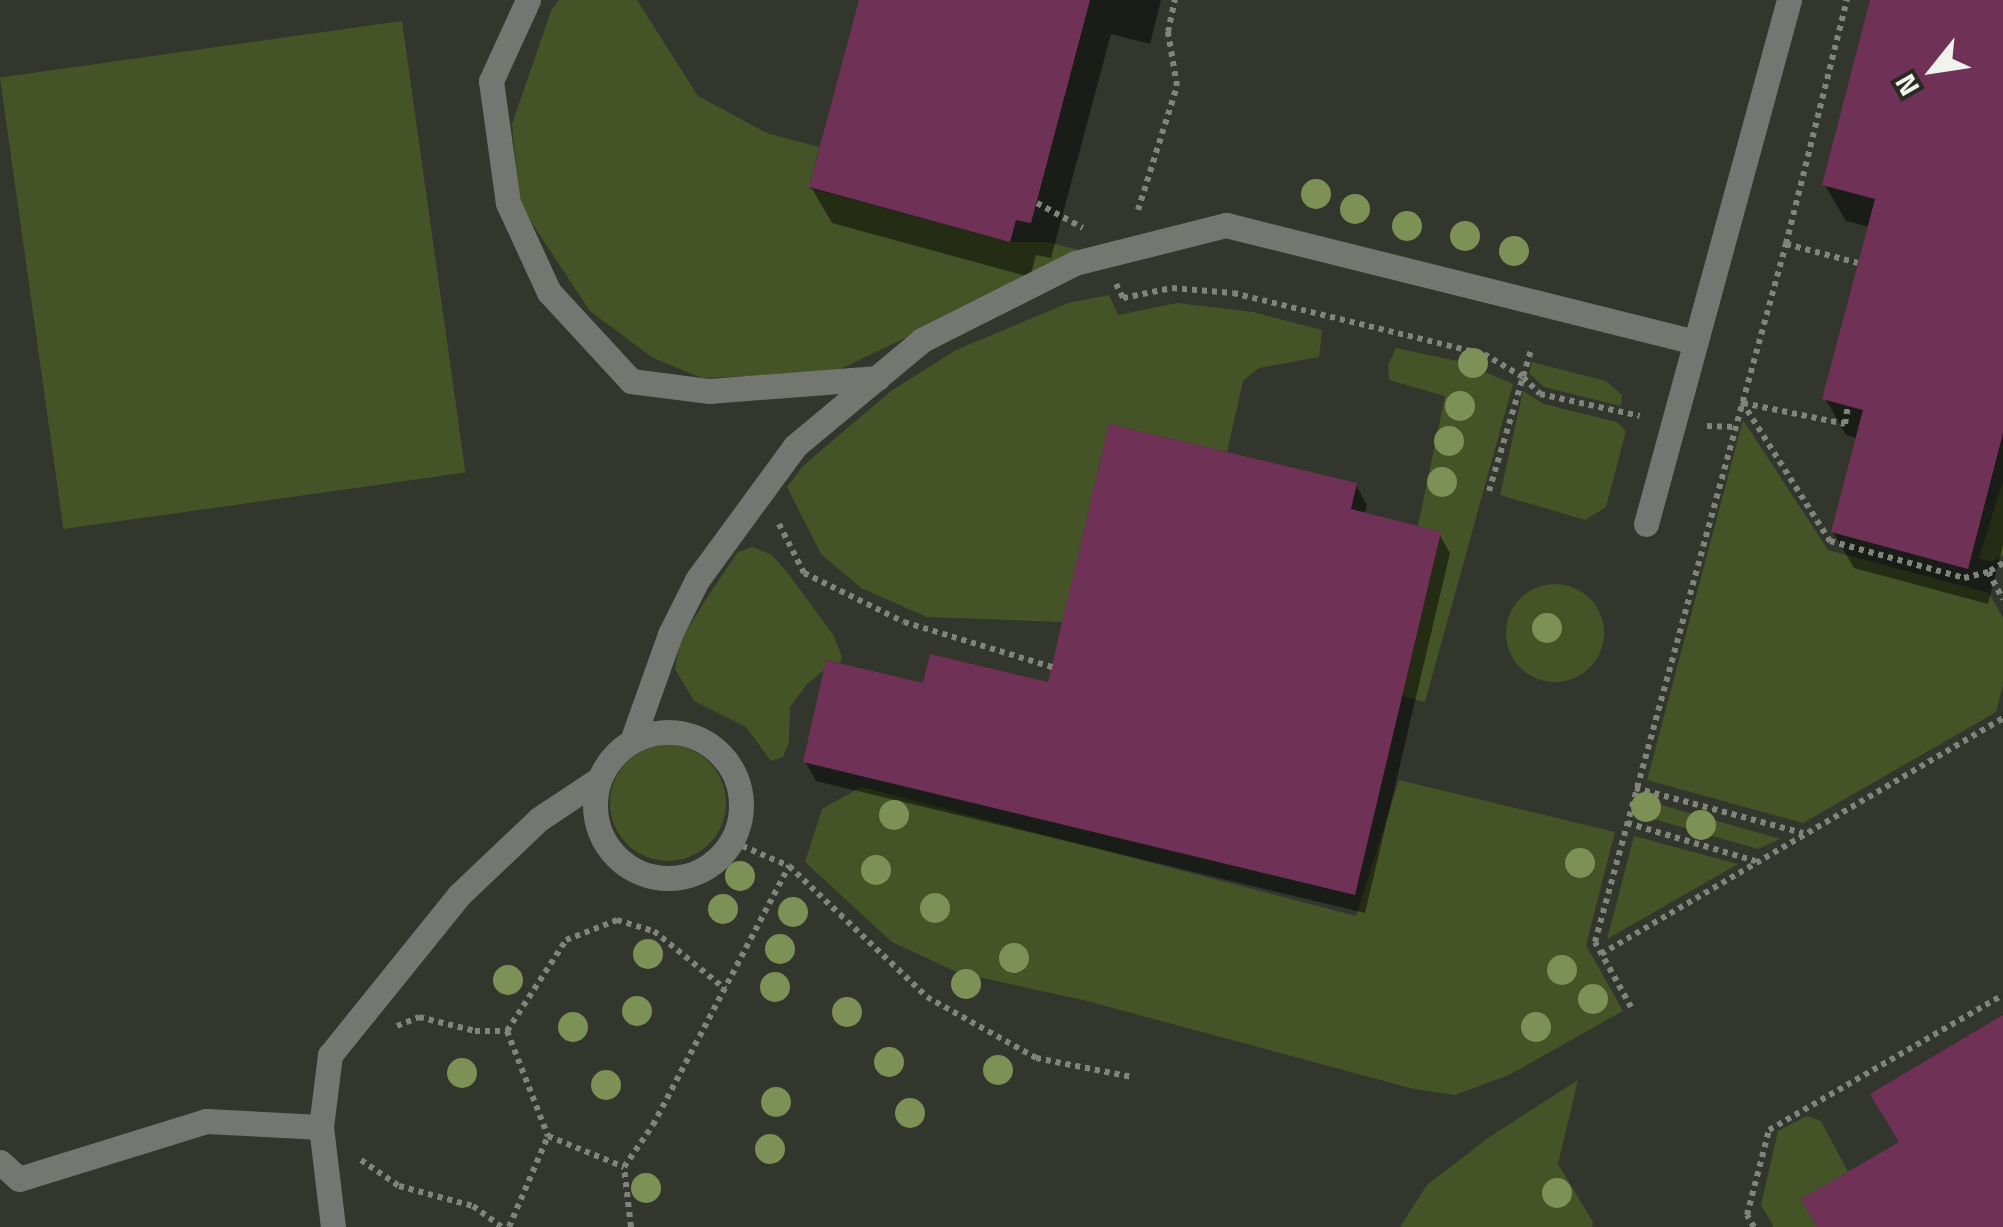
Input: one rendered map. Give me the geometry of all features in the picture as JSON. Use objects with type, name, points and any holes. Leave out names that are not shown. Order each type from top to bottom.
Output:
[{"type":"lane","points":[[528,0],[490,80],[508,202],[550,292],[630,381],[708,391],[878,378]]},
{"type":"lane","points":[[1646,524],[1789,0]]},
{"type":"lane","points":[[632,741],[670,634],[697,580],[796,446],[922,340],[1075,263],[1226,226],[1696,342]]},
{"type":"lane","points":[[655,732],[680,732],[703,740],[722,754],[742,796],[733,842],[698,872],[675,879],[651,877],[628,867],[610,850],[598,828],[594,803],[600,778],[612,757],[632,741],[655,732]]},
{"type":"lane","points":[[333,1227],[321,1127],[330,1055],[458,894],[539,820],[600,778]]},
{"type":"lane","points":[[0,1162],[19,1180],[206,1121],[321,1127]]},
{"type":"path","points":[[1125,218],[1140,209],[1176,86],[1168,32],[1175,0]]},
{"type":"path","points":[[1631,1006],[1595,942],[1786,244],[1847,0]]},
{"type":"path","points":[[1037,203],[1093,234],[1123,298],[1172,288],[1233,293],[1484,354],[1524,377],[1540,394],[1616,414],[1736,427]]},
{"type":"path","points":[[1786,244],[1858,262]]},
{"type":"path","points":[[1488,492],[1532,346]]},
{"type":"path","points":[[1742,402],[1845,424],[1848,406]]},
{"type":"path","points":[[1742,402],[1830,541],[1964,578],[1988,572],[2003,563]]},
{"type":"path","points":[[762,491],[804,573],[904,622],[1052,667]]},
{"type":"path","points":[[1988,572],[2003,600]]},
{"type":"path","points":[[1601,954],[2003,718]]},
{"type":"path","points":[[1635,788],[1804,833]]},
{"type":"path","points":[[1626,823],[1756,862]]},
{"type":"path","points":[[733,842],[789,866],[928,996],[1036,1058],[1132,1077]]},
{"type":"path","points":[[631,1227],[624,1167],[653,1125],[789,866]]},
{"type":"path","points":[[507,1031],[566,940],[617,920],[654,931],[725,989]]},
{"type":"path","points":[[1754,1227],[1747,1215],[1768,1130],[2003,995]]},
{"type":"path","points":[[391,1028],[419,1017],[475,1031],[507,1031]]},
{"type":"path","points":[[321,1127],[399,1186],[473,1206],[506,1227],[548,1136],[507,1031]]},
{"type":"path","points":[[548,1136],[624,1167]]},
{"type":"green space","points":[[559,0],[637,0],[698,96],[767,133],[819,147],[809,188],[1010,242],[1048,242],[1085,252],[832,373],[702,378],[653,358],[590,311],[520,205],[512,124],[551,11]]},
{"type":"green space","points":[[402,21],[465,473],[63,529],[0,77]]},
{"type":"green space","points":[[1109,295],[1118,315],[1177,303],[1253,312],[1322,330],[1319,357],[1259,368],[1243,381],[1227,452],[1109,424],[1063,622],[927,617],[861,588],[821,554],[787,487],[804,465],[891,391],[956,350],[1068,303]]},
{"type":"green space","points":[[1396,348],[1462,362],[1513,384],[1425,702],[1402,696],[1441,532],[1418,526],[1445,396],[1389,380],[1388,365]]},
{"type":"green space","points":[[1532,362],[1606,381],[1622,395],[1621,406],[1544,387],[1529,373]]},
{"type":"green space","points":[[1523,391],[1544,404],[1617,422],[1626,431],[1606,507],[1585,520],[1500,495]]},
{"type":"green space","points":[[1743,420],[1828,550],[1989,593],[2003,618],[2003,685],[1996,712],[1803,823],[1647,780]]},
{"type":"green space","points":[[2003,481],[2003,555],[1991,562],[1979,558]]},
{"type":"green space","points":[[753,547],[772,555],[790,576],[834,636],[842,657],[840,663],[827,660],[824,670],[807,684],[790,707],[789,742],[783,757],[771,761],[746,727],[694,701],[675,669],[680,641],[708,596],[738,552]]},
{"type":"green space","points":[[1555,584],[1574,588],[1590,598],[1600,614],[1604,633],[1600,652],[1590,668],[1574,678],[1555,682],[1536,678],[1520,668],[1510,652],[1506,633],[1510,614],[1520,598],[1536,588]]},
{"type":"green space","points":[[668,745],[690,749],[709,762],[722,781],[726,803],[722,825],[709,844],[690,857],[668,861],[646,857],[627,844],[614,825],[610,803],[614,781],[627,762],[646,749]]},
{"type":"green space","points":[[1399,780],[1615,832],[1586,945],[1623,1011],[1509,1075],[1455,1095],[1414,1089],[1083,1000],[959,973],[892,942],[805,862],[822,809],[861,787],[1356,916]]},
{"type":"green space","points":[[1648,801],[1780,839],[1758,849],[1643,816]]},
{"type":"green space","points":[[1634,836],[1738,864],[1607,939]]},
{"type":"green space","points":[[1578,1080],[1558,1164],[1593,1222],[1592,1227],[1400,1227],[1427,1185],[1488,1138]]},
{"type":"green space","points":[[1807,1116],[1821,1121],[1848,1172],[1801,1199],[1817,1227],[1774,1227],[1761,1205],[1778,1131]]},
{"type":"building","points":[[859,0],[1090,0],[1031,223],[1016,220],[1010,242],[809,187]]},
{"type":"building","points":[[1870,0],[2003,0],[2003,433],[1968,569],[1831,532],[1863,410],[1822,399],[1875,199],[1822,185]]},
{"type":"building","points":[[1109,424],[1357,483],[1351,509],[1441,532],[1355,895],[803,762],[826,660],[923,683],[930,654],[1048,682]]},
{"type":"building","points":[[2003,1015],[2003,1227],[1817,1227],[1801,1199],[1899,1142],[1870,1094]]}]
